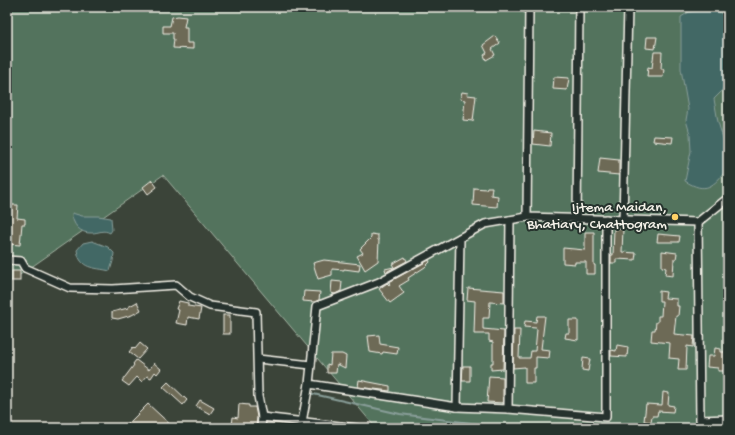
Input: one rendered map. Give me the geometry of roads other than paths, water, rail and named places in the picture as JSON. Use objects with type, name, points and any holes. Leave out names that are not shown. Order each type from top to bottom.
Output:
[{"type":"street","points":[[527,217],[529,7]]},
{"type":"street","points":[[577,218],[579,7]]},
{"type":"street","points":[[623,220],[628,7]]},
{"type":"street","points":[[302,422],[309,384],[317,306],[379,282],[485,224],[527,217],[698,222],[728,198]]},
{"type":"street","points":[[309,384],[457,407],[508,409],[606,417],[606,219]]},
{"type":"street","points":[[508,409],[510,220]]},
{"type":"street","points":[[698,222],[700,420],[728,419]]},
{"type":"street","points":[[457,407],[460,238]]},
{"type":"street","points":[[7,260],[22,261],[25,268],[70,288],[113,289],[176,285],[190,297],[210,306],[256,312],[258,396],[262,417],[261,428]]},
{"type":"street","points":[[258,359],[311,366]]},
{"type":"street","points":[[262,417],[356,428]]},
{"type":"water","points":[[716,10],[728,18],[728,80],[721,92],[714,99],[718,122],[728,154],[727,169],[713,184],[704,188],[692,185],[685,181],[691,151],[690,134],[686,120],[688,109],[681,69],[681,17],[689,12]]},
{"type":"water","points":[[72,213],[82,216],[111,218],[112,230],[110,233],[105,231],[92,233],[84,232],[78,228],[73,221]]},
{"type":"water","points":[[92,241],[108,247],[114,253],[110,271],[93,268],[81,261],[77,250],[83,243]]},
{"type":"waterway","points":[[309,393],[400,414],[510,428]]},
{"type":"place","name":"Ijtema Maidan, Bhatiary, Chattogram","points":[[675,217]]}]
